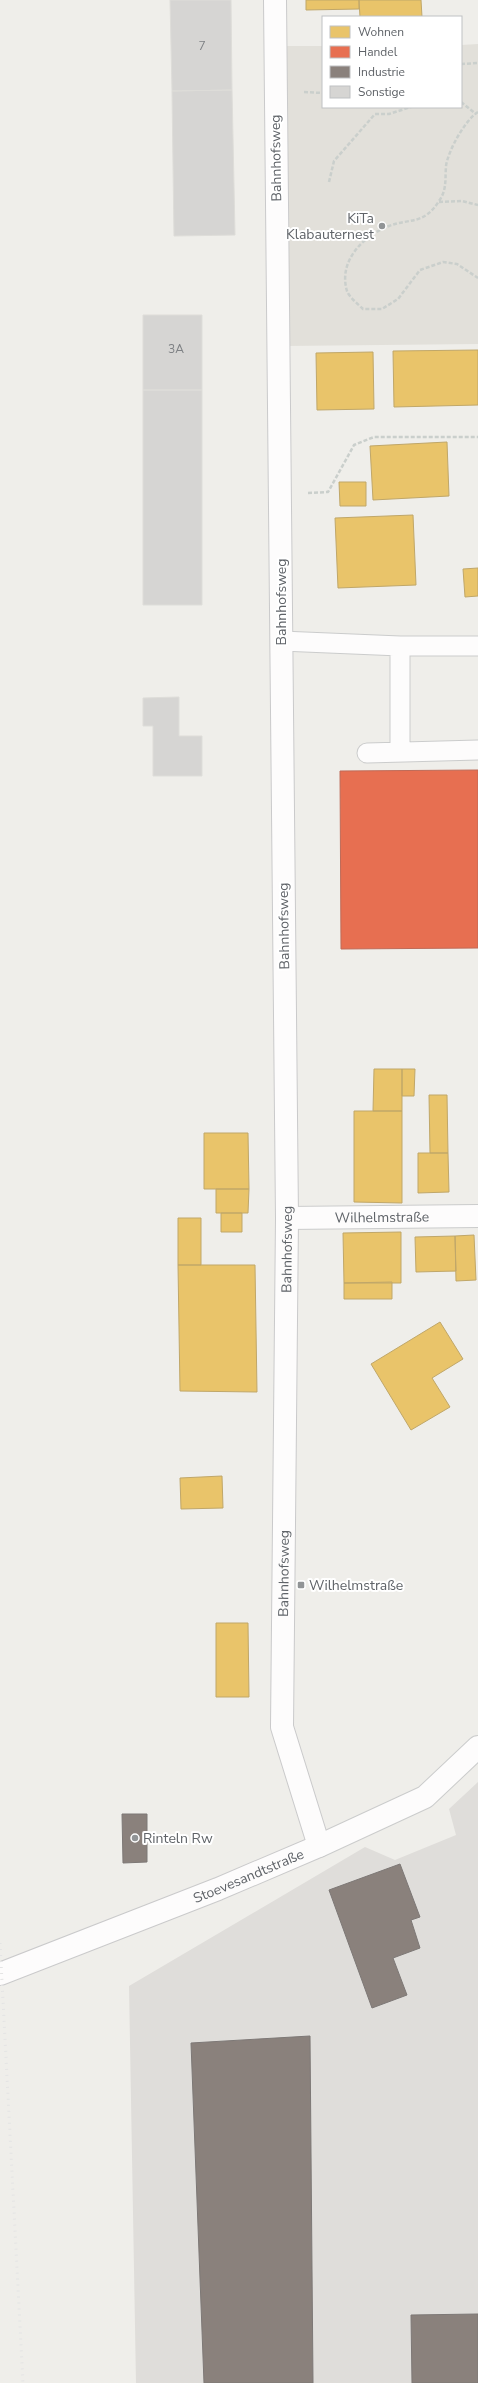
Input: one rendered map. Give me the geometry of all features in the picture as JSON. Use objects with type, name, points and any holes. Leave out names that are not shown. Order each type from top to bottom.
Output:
[{"type":"street","name":"Bahnhofsweg","points":[[275,0],[287,1218],[282,1728],[319,1846]]},
{"type":"street","name":"Wilhelmstraße","points":[[287,1218],[478,1216]]},
{"type":"street","name":"Stoevesandtstraße","points":[[0,1974],[218,1889],[319,1846],[424,1798],[478,1747]]},
{"type":"lane","points":[[281,641],[400,646],[478,646]]},
{"type":"lane","points":[[400,646],[400,752]]},
{"type":"lane","points":[[366,753],[478,750]]},
{"type":"path","points":[[462,64],[478,63]]},
{"type":"path","points":[[462,103],[477,113],[470,117],[446,164],[446,189],[439,202],[428,214],[414,222],[390,226],[372,235],[352,253],[344,272],[347,292],[363,308],[382,309],[398,299],[420,270],[443,262],[457,264],[478,278]]},
{"type":"path","points":[[329,182],[334,161],[375,114],[390,114],[408,108]]},
{"type":"path","points":[[439,202],[462,201],[478,205]]},
{"type":"path","points":[[280,494],[328,492],[354,445],[374,437],[478,437]]},
{"type":"shaded area","name":"KiTa Klabauternest","points":[[478,44],[478,344],[285,346],[285,46],[322,46],[322,108],[462,108],[462,45]]},
{"type":"shaded area","points":[[478,1782],[478,2383],[136,2383],[129,1986],[365,1847],[395,1860],[456,1835],[449,1809]]},
{"type":"building: Wohnen","points":[[306,0],[359,0],[359,9],[306,10]]},
{"type":"building: Wohnen","points":[[359,0],[421,0],[422,16],[360,16]]},
{"type":"building: Wohnen","points":[[478,350],[478,405],[394,407],[393,351]]},
{"type":"building: Wohnen","points":[[373,352],[374,409],[317,410],[316,353]]},
{"type":"building: Wohnen","points":[[447,442],[449,496],[373,500],[370,446]]},
{"type":"building: Wohnen","points":[[339,482],[366,482],[366,506],[340,506]]},
{"type":"building: Wohnen","points":[[413,515],[416,585],[338,588],[335,518]]},
{"type":"building: Wohnen","points":[[478,568],[478,596],[465,597],[463,569]]},
{"type":"building: Wohnen","points":[[374,1069],[402,1069],[402,1111],[373,1111]]},
{"type":"building: Wohnen","points":[[402,1069],[415,1069],[414,1096],[402,1096]]},
{"type":"building: Wohnen","points":[[429,1095],[447,1095],[448,1153],[430,1153]]},
{"type":"building: Wohnen","points":[[354,1111],[402,1111],[402,1203],[354,1202]]},
{"type":"building: Wohnen","points":[[204,1133],[248,1133],[249,1189],[204,1189]]},
{"type":"building: Wohnen","points":[[418,1153],[448,1153],[449,1192],[418,1193]]},
{"type":"building: Wohnen","points":[[216,1189],[249,1189],[248,1213],[216,1213]]},
{"type":"building: Wohnen","points":[[221,1213],[242,1213],[242,1232],[221,1232]]},
{"type":"building: Wohnen","points":[[178,1218],[201,1218],[201,1265],[178,1265]]},
{"type":"building: Wohnen","points":[[401,1232],[401,1283],[344,1283],[343,1233]]},
{"type":"building: Wohnen","points":[[474,1235],[476,1280],[456,1281],[455,1236]]},
{"type":"building: Wohnen","points":[[455,1236],[456,1271],[416,1272],[415,1237]]},
{"type":"building: Wohnen","points":[[178,1265],[255,1265],[257,1392],[180,1391]]},
{"type":"building: Wohnen","points":[[392,1282],[392,1299],[344,1299],[344,1283]]},
{"type":"building: Wohnen","points":[[440,1322],[463,1359],[432,1378],[450,1407],[411,1430],[371,1364]]},
{"type":"building: Wohnen","points":[[222,1476],[223,1508],[181,1509],[180,1478]]},
{"type":"building: Wohnen","points":[[216,1623],[248,1623],[249,1697],[216,1697]]},
{"type":"building: Handel","points":[[478,770],[478,948],[341,949],[340,771]]},
{"type":"building: Industrie","name":"Rinteln Rw","points":[[122,1814],[147,1814],[147,1862],[123,1863]]},
{"type":"building: Industrie","points":[[400,1864],[420,1917],[411,1920],[420,1948],[393,1958],[407,1995],[372,2008],[329,1890]]},
{"type":"building: Industrie","points":[[310,2036],[313,2383],[204,2383],[191,2043]]},
{"type":"building: Industrie","points":[[478,2314],[478,2383],[412,2383],[411,2315]]},
{"type":"building: Sonstige","points":[[170,0],[231,0],[232,90],[172,91]]},
{"type":"building: Sonstige","points":[[232,90],[235,235],[174,236],[172,91]]},
{"type":"building: Sonstige","points":[[143,315],[202,315],[202,390],[143,390]]},
{"type":"building: Sonstige","points":[[143,390],[202,390],[202,605],[143,605]]},
{"type":"building: Sonstige","points":[[179,697],[179,736],[202,736],[202,776],[153,776],[153,726],[143,726],[143,698]]},
{"type":"railway","points":[[0,1943],[23,2383]]},
{"type":"place","name":"KiTa Klabauternest","points":[[382,226]]},
{"type":"place","name":"Wilhelmstraße","points":[[301,1585]]},
{"type":"place","name":"Rinteln Rw","points":[[135,1838]]}]
